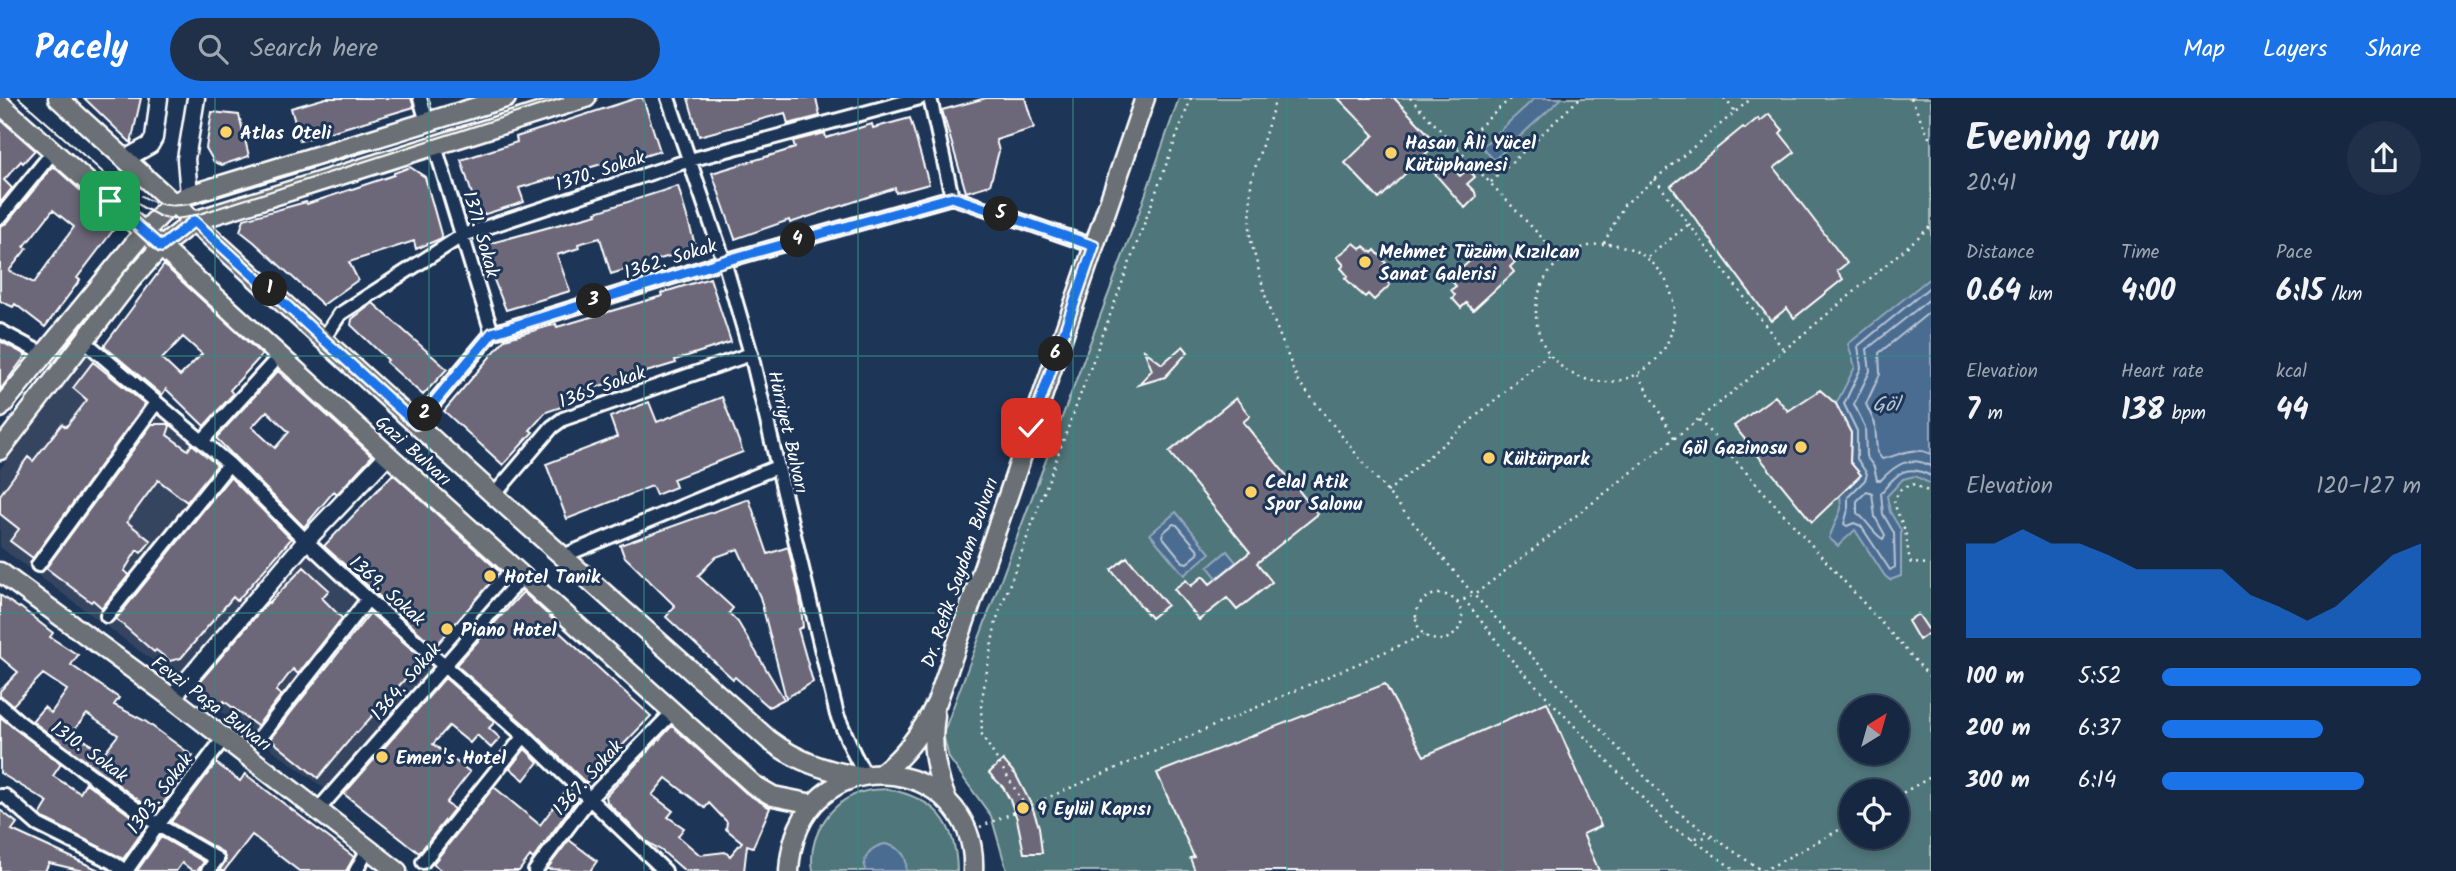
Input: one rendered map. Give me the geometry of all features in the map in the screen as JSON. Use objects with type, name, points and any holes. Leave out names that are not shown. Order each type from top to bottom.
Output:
[{"type":"main road","points":[[58,98],[125,159],[181,199],[194,221]]},
{"type":"main road","points":[[0,408],[144,232],[181,199],[506,98]]},
{"type":"main road","points":[[0,450],[83,340],[161,247],[194,221],[586,98]]},
{"type":"main road","name":"Dr. Refik Saydam Bulvarı","points":[[936,702],[1145,98]]},
{"type":"main road","name":"Gazi Bulvarı","points":[[0,104],[754,785],[773,796],[813,804]]},
{"type":"main road","name":"Gazi Bulvarı","points":[[194,221],[494,495],[769,740],[806,763],[826,771],[899,776],[916,781],[947,801]]},
{"type":"main road","name":"Fevzi Paşa Bulvarı","points":[[0,572],[172,698],[397,871]]},
{"type":"main road","points":[[789,871],[790,848],[798,824],[813,804],[828,790],[895,764],[925,726],[936,702]]},
{"type":"main road","points":[[936,702],[932,736],[934,759],[947,801],[967,832],[974,858],[973,871]]},
{"type":"street","points":[[125,159],[150,145],[154,138],[159,98]]},
{"type":"street","points":[[181,199],[196,98]]},
{"type":"street","points":[[420,98],[427,122]]},
{"type":"street","name":"Hürriyet Bulvarı","points":[[668,98],[724,261],[751,354],[837,715],[853,754],[868,775]]},
{"type":"street","name":"1370. Sokak","points":[[324,338],[340,313],[463,235],[690,160],[920,98]]},
{"type":"street","points":[[930,98],[952,197],[1094,246]]},
{"type":"street","name":"1371. Sokak","points":[[435,146],[492,333]]},
{"type":"street","points":[[0,217],[52,153]]},
{"type":"street","name":"1362. Sokak","points":[[492,333],[724,261],[952,197]]},
{"type":"street","points":[[0,331],[43,354]]},
{"type":"street","points":[[416,424],[492,333]]},
{"type":"street","name":"1369. Sokak","points":[[83,340],[229,464],[368,599],[524,736],[665,871]]},
{"type":"street","name":"1365 Sokak","points":[[494,495],[552,427],[563,419],[751,354]]},
{"type":"street","points":[[202,441],[272,364]]},
{"type":"street","points":[[38,565],[156,403]]},
{"type":"street","points":[[172,698],[306,541],[388,455]]},
{"type":"street","points":[[107,616],[229,464]]},
{"type":"street","points":[[563,556],[777,467]]},
{"type":"street","name":"1364. Sokak","points":[[317,811],[522,577]]},
{"type":"street","points":[[260,737],[368,599]]},
{"type":"street","name":"1310. Sokak","points":[[0,705],[158,825],[217,859],[208,871]]},
{"type":"street","name":"1367. Sokak","points":[[535,871],[589,799],[673,712]]},
{"type":"street","points":[[423,862],[524,736]]},
{"type":"street","name":"1303. Sokak","points":[[125,871],[224,738]]},
{"type":"street","points":[[0,796],[5,796],[38,825],[125,871]]},
{"type":"street","points":[[356,871],[368,849]]},
{"type":"path","points":[[1026,807],[982,735],[981,704],[996,621],[1191,98]]},
{"type":"path","points":[[1276,98],[1251,182],[1250,237],[1268,306],[1298,381],[1474,594],[1679,813],[1763,871],[1839,830]]},
{"type":"path","points":[[1410,98],[1561,258]]},
{"type":"path","points":[[1458,146],[1511,98]]},
{"type":"path","points":[[1490,182],[1580,98]]},
{"type":"path","points":[[1724,98],[1736,112]]},
{"type":"path","points":[[1604,243],[1624,205],[1752,98]]},
{"type":"path","points":[[1911,98],[1931,142]]},
{"type":"path","points":[[1656,179],[1784,350]]},
{"type":"path","points":[[1648,257],[1689,224]]},
{"type":"path","points":[[1457,602],[1474,594],[1676,440],[1931,226]]},
{"type":"path","points":[[1604,243],[1627,247],[1648,257],[1664,275],[1673,296],[1675,319],[1669,342],[1656,361],[1638,375],[1616,382],[1593,382],[1572,374],[1549,354],[1541,341],[1535,319],[1537,296],[1546,275],[1561,258],[1581,247],[1604,243]]},
{"type":"path","points":[[1387,492],[1549,354]]},
{"type":"path","points":[[1638,375],[1676,440]]},
{"type":"path","points":[[1699,420],[1931,678]]},
{"type":"path","points":[[1931,496],[1928,491],[1912,484],[1901,489],[1894,500],[1896,515],[1904,529],[1911,564],[1931,564]]},
{"type":"path","points":[[1931,512],[1931,529]]},
{"type":"path","points":[[1440,594],[1457,602],[1462,622],[1456,634],[1443,640],[1430,639],[1424,635],[1415,618],[1422,601],[1440,594]]},
{"type":"path","points":[[1464,599],[1510,658],[1671,828],[1691,838],[1736,871]]},
{"type":"path","points":[[967,832],[1424,635]]},
{"type":"path","points":[[1909,789],[1931,777]]},
{"type":"path","points":[[1691,838],[1713,837]]},
{"type":"shaded area","points":[[98,342],[450,662],[336,797],[0,547],[0,469]]},
{"type":"green space","name":"Kültürpark","points":[[1179,98],[1931,98],[1931,871],[1007,871],[991,816],[949,758],[943,734],[1140,210]]},
{"type":"green space","points":[[888,789],[919,799],[940,815],[953,839],[957,871],[813,871],[812,858],[818,832],[832,811],[853,795],[869,790]]},
{"type":"water","points":[[1535,98],[1562,98],[1494,160],[1482,147]]},
{"type":"water","name":"Göl","points":[[1931,277],[1931,484],[1915,476],[1903,479],[1887,496],[1890,512],[1901,530],[1901,576],[1890,580],[1855,530],[1838,546],[1829,538],[1841,509],[1840,494],[1860,475],[1850,462],[1851,433],[1836,404],[1855,367],[1848,344]]},
{"type":"water","points":[[1176,512],[1210,553],[1184,575],[1150,534]]},
{"type":"water","points":[[1227,551],[1236,562],[1217,578],[1208,567]]},
{"type":"water","points":[[885,844],[902,853],[906,861],[906,871],[865,871],[865,861],[869,853],[875,847]]},
{"type":"building","points":[[84,98],[141,98],[131,143]]},
{"type":"building","points":[[326,98],[411,98],[414,107],[300,141],[291,108]]},
{"type":"building","points":[[643,98],[660,151],[613,166],[612,161],[519,188],[524,202],[479,216],[461,160],[517,142],[516,137]]},
{"type":"building","points":[[688,98],[816,98],[820,116],[788,124],[785,113],[699,136]]},
{"type":"building","points":[[986,98],[1025,98],[1034,128],[996,140],[999,151],[990,185],[966,192],[942,110]]},
{"type":"building","name":"Hasan Âli Yücel Kütüphanesi","points":[[1338,98],[1394,98],[1437,143],[1379,199],[1345,163],[1374,135]]},
{"type":"building","name":"Atlas Oteli","points":[[212,112],[239,115],[249,156],[222,165],[214,162],[206,148]]},
{"type":"building","points":[[1769,114],[1783,130],[1780,133],[1795,152],[1774,168],[1847,263],[1837,271],[1843,279],[1794,318],[1787,308],[1771,321],[1671,186],[1743,127],[1745,129],[1758,118],[1760,121]]},
{"type":"building","points":[[910,118],[929,184],[896,193],[895,188],[735,239],[712,173],[795,148],[793,141],[825,133],[826,138],[872,124],[873,128]]},
{"type":"building","points":[[0,119],[35,150],[4,180],[12,188],[0,203]]},
{"type":"building","points":[[53,166],[118,224],[77,278],[80,280],[45,327],[15,304],[13,307],[0,301],[0,226],[7,223]],"holes":[[[53,210],[74,227],[34,283],[9,271]]]},
{"type":"building","points":[[410,167],[425,177],[442,238],[416,249],[414,241],[349,262],[358,280],[323,305],[240,231],[244,219],[306,202],[307,204],[394,175]]},
{"type":"building","points":[[1444,167],[1451,167],[1460,176],[1468,169],[1475,177],[1467,184],[1476,197],[1465,208],[1435,174]]},
{"type":"building","points":[[678,186],[696,248],[611,274],[600,238],[578,244],[579,248],[557,255],[570,291],[506,310],[484,245],[597,214],[596,212]]},
{"type":"building","points":[[1354,243],[1361,249],[1364,246],[1372,253],[1375,250],[1386,263],[1382,267],[1389,275],[1385,279],[1390,285],[1374,300],[1368,294],[1365,297],[1345,278],[1348,276],[1341,268],[1344,265],[1337,257]]},
{"type":"building","points":[[1486,246],[1490,250],[1495,246],[1499,250],[1503,249],[1515,262],[1510,267],[1514,272],[1473,310],[1466,303],[1461,308],[1452,298],[1455,295],[1451,290],[1456,286],[1450,279]]},
{"type":"building","points":[[164,265],[262,355],[230,390],[233,394],[204,426],[166,389],[162,395],[104,346]],"holes":[[[183,337],[202,354],[180,376],[162,359]]]},
{"type":"building","points":[[710,278],[731,342],[675,360],[676,363],[570,395],[573,403],[546,412],[530,430],[533,432],[503,465],[444,411],[505,339],[556,324],[557,327],[662,296],[661,293]]},
{"type":"building","points":[[373,303],[447,369],[423,395],[386,362],[388,360],[351,325],[352,319]]},
{"type":"building","points":[[0,341],[26,355],[0,390]]},
{"type":"building","points":[[1183,346],[1188,352],[1165,377],[1138,385],[1152,370],[1144,350],[1162,364]]},
{"type":"building","points":[[93,362],[145,404],[33,558],[10,541],[19,529],[0,514],[0,495],[28,457],[33,461],[62,424],[66,427],[87,400],[73,388]]},
{"type":"building","points":[[278,371],[372,456],[337,494],[334,491],[304,527],[216,438]],"holes":[[[267,411],[289,432],[275,448],[252,427]]]},
{"type":"building","name":"Göl Gazinosu","points":[[1820,390],[1836,404],[1851,433],[1850,462],[1861,475],[1812,522],[1734,426],[1775,396],[1788,411]]},
{"type":"building","points":[[722,397],[743,452],[673,479],[676,487],[656,495],[652,486],[567,519],[546,464],[617,437],[610,417],[649,402],[657,422]]},
{"type":"building","name":"Celal Atik Spor Salonu","points":[[1236,398],[1250,416],[1243,422],[1318,514],[1257,563],[1272,582],[1237,610],[1227,598],[1199,620],[1174,589],[1186,580],[1191,586],[1203,576],[1210,584],[1250,552],[1169,452]]},
{"type":"building","points":[[152,424],[168,424],[170,426],[167,435],[188,450],[192,444],[217,465],[187,502],[158,480],[127,522],[151,541],[141,553],[137,550],[124,571],[129,575],[102,608],[46,568]]},
{"type":"building","points":[[393,474],[500,572],[435,647],[324,546]]},
{"type":"building","points":[[230,477],[291,539],[237,601],[233,597],[181,658],[170,661],[156,650],[154,652],[116,619]]},
{"type":"building","points":[[749,499],[768,554],[788,547],[800,598],[803,627],[798,629],[813,682],[786,698],[760,597],[738,549],[716,557],[698,576],[733,608],[729,613],[738,622],[784,699],[769,707],[735,677],[733,679],[666,617],[675,606],[624,556],[620,545]]},
{"type":"building","points":[[1127,557],[1167,605],[1151,618],[1111,570]]},
{"type":"building","points":[[304,567],[329,590],[322,598],[342,618],[298,674],[293,669],[276,691],[281,695],[257,726],[224,701],[221,706],[196,686],[268,602]]},
{"type":"building","points":[[523,592],[559,625],[555,628],[651,716],[586,783],[530,729],[456,665]]},
{"type":"building","points":[[0,595],[53,633],[50,637],[78,655],[71,665],[119,698],[114,705],[145,721],[193,756],[166,793],[169,796],[156,813],[32,721],[44,707],[51,713],[67,690],[43,674],[13,705],[0,696],[0,691],[18,672],[0,657]],"holes":[[[87,714],[118,735],[103,754],[73,731]]]},
{"type":"building","points":[[370,613],[423,659],[318,778],[270,739]]},
{"type":"building","points":[[1918,614],[1930,632],[1919,640],[1908,621]]},
{"type":"building","points":[[445,678],[495,722],[489,728],[500,738],[491,748],[477,735],[470,743],[449,726],[433,744],[470,772],[446,803],[454,809],[419,853],[344,794]]},
{"type":"building","points":[[1385,684],[1424,756],[1547,702],[1601,826],[1583,834],[1599,871],[1195,871],[1190,858],[1194,857],[1157,773]]},
{"type":"building","points":[[0,717],[61,764],[53,776],[80,793],[86,783],[146,827],[123,859],[43,818],[40,815],[48,802],[0,773]]},
{"type":"building","points":[[672,726],[746,793],[770,808],[753,847],[747,845],[744,871],[685,871],[646,841],[607,802],[606,796]],"holes":[[[666,778],[705,808],[709,803],[727,822],[726,829],[742,842],[730,856],[725,852],[700,855],[678,836],[684,828],[668,817],[673,811],[652,795]]]},
{"type":"building","points":[[525,749],[538,762],[524,780],[510,768]]},
{"type":"building","name":"9 Eylül Kapısı","points":[[1003,760],[1016,775],[1032,806],[1039,827],[1042,853],[1024,853],[1010,800],[1003,787],[989,773]]},
{"type":"building","points":[[216,763],[240,781],[245,774],[354,857],[346,871],[299,871],[252,835],[224,871],[219,871],[226,860],[222,852],[171,822]]},
{"type":"building","points":[[494,787],[540,825],[567,789],[576,800],[533,859],[530,856],[519,871],[442,871],[433,864]]},
{"type":"building","points":[[0,810],[17,823],[12,830],[101,871],[83,871],[49,863],[45,871],[0,871]]},
{"type":"building","points":[[161,837],[204,862],[197,871],[182,863],[176,871],[137,871]]},
{"type":"building","points":[[569,840],[597,861],[590,871],[547,869]]},
{"type":"tram line","points":[[19,98],[142,207],[159,216],[174,219],[190,217],[563,98]]},
{"type":"tram line","points":[[142,196],[165,205],[190,204],[372,148]]},
{"type":"place","name":"Atlas Oteli","points":[[226,132]]},
{"type":"place","name":"Hasan Âli Yücel Kütüphanesi","points":[[1391,153]]},
{"type":"place","name":"Mehmet Tüzüm Kızılcan Sanat Galerisi","points":[[1365,262]]},
{"type":"place","name":"Göl Gazinosu","points":[[1801,447]]},
{"type":"place","name":"Kültürpark","points":[[1489,458]]},
{"type":"place","name":"Celal Atik Spor Salonu","points":[[1251,492]]},
{"type":"place","name":"Hotel Tanik","points":[[490,576]]},
{"type":"place","name":"Piano Hotel","points":[[447,629]]},
{"type":"place","name":"Emen's Hotel","points":[[382,757]]},
{"type":"place","name":"9 Eylül Kapısı","points":[[1023,808]]},
{"type":"route","points":[[110,201],[161,247],[194,221],[416,424],[492,333],[724,261],[952,197],[1094,246],[1031,428]]}]
